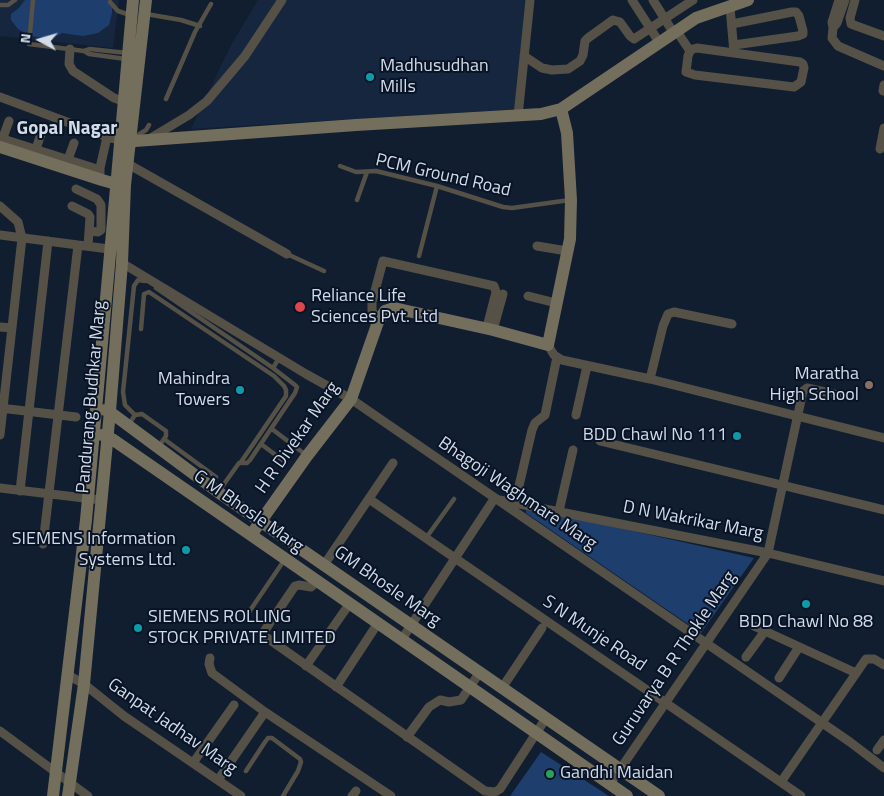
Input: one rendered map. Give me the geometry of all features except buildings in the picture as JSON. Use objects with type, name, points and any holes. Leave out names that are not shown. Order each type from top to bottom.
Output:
[{"type":"main road","name":"Pandurang Budhkar Marg","points":[[69,790],[84,684],[100,500],[110,412],[123,331],[121,184],[128,164],[123,101],[132,0]]},
{"type":"main road","name":"Pandurang Budhkar Marg","points":[[53,796],[94,432],[110,249],[121,184],[125,140],[146,0]]},
{"type":"main road","points":[[125,140],[541,114],[561,109],[674,31],[696,18],[748,0]]},
{"type":"main road","points":[[394,308],[490,327],[548,345],[570,239],[571,200],[568,133],[561,109]]},
{"type":"main road","points":[[1,143],[101,175],[121,184]]},
{"type":"main road","name":"H R Divekar Marg","points":[[251,534],[351,399],[377,325],[385,311],[394,308]]},
{"type":"main road","name":"GM Bhosle Marg","points":[[96,407],[132,420],[218,492],[659,796]]},
{"type":"main road","name":"G M Bhosle Marg","points":[[94,432],[108,436],[627,796]]},
{"type":"main road","points":[[73,630],[89,631]]},
{"type":"street","points":[[147,140],[189,116],[207,101],[245,56],[282,0]]},
{"type":"street","points":[[518,116],[530,0]]},
{"type":"street","points":[[632,0],[659,42]]},
{"type":"street","points":[[653,0],[664,19],[690,51]]},
{"type":"street","points":[[524,56],[542,68],[552,70],[568,69],[580,61],[585,41],[613,20],[620,22],[631,38],[636,38],[692,0]]},
{"type":"street","points":[[839,0],[832,22],[832,38],[838,46],[884,66]]},
{"type":"street","points":[[833,28],[837,23],[845,0]]},
{"type":"street","points":[[855,0],[850,18],[851,24],[884,36]]},
{"type":"street","points":[[730,7],[734,49]]},
{"type":"street","points":[[732,24],[796,12],[803,31],[803,34],[798,36],[734,49]]},
{"type":"street","points":[[697,48],[734,49],[800,62],[804,68],[799,86],[794,87],[689,74],[686,72],[686,69],[690,51],[697,48]]},
{"type":"street","points":[[70,49],[69,64],[73,71],[114,98],[123,101]]},
{"type":"street","points":[[0,97],[108,137],[125,140]]},
{"type":"street","points":[[1,143],[9,121]]},
{"type":"street","points":[[880,149],[884,128]]},
{"type":"street","points":[[35,154],[42,131]]},
{"type":"street","points":[[101,175],[108,137]]},
{"type":"street","points":[[66,164],[74,143]]},
{"type":"street","points":[[128,164],[286,254]]},
{"type":"street","points":[[76,189],[97,199],[102,205],[101,230],[98,232],[90,231]]},
{"type":"street","points":[[0,206],[18,222],[22,238],[0,435]]},
{"type":"street","points":[[43,544],[58,414],[83,245],[90,231],[89,215],[72,206]]},
{"type":"street","points":[[0,235],[110,249]]},
{"type":"street","points":[[20,490],[48,241]]},
{"type":"street","points":[[537,246],[567,251]]},
{"type":"street","points":[[377,325],[372,310],[372,302],[383,261],[494,286],[496,292],[490,327]]},
{"type":"street","name":"Bhagoji Waghmare Marg","points":[[122,262],[228,332],[279,358],[351,399],[822,723],[884,768]]},
{"type":"street","points":[[490,327],[503,294]]},
{"type":"street","points":[[528,296],[556,303]]},
{"type":"street","points":[[372,302],[394,308]]},
{"type":"street","points":[[650,379],[663,326],[668,314],[674,312],[732,324]]},
{"type":"street","points":[[0,327],[12,328]]},
{"type":"street","points":[[548,345],[554,356],[562,360],[650,379],[884,438]]},
{"type":"street","points":[[515,502],[532,430],[535,423],[545,414],[557,357]]},
{"type":"street","points":[[576,415],[587,366]]},
{"type":"street","points":[[768,552],[805,389],[843,396]]},
{"type":"street","points":[[2,408],[76,416]]},
{"type":"street","points":[[600,441],[884,510]]},
{"type":"street","points":[[559,511],[573,450]]},
{"type":"street","points":[[324,564],[393,463]]},
{"type":"street","points":[[0,488],[100,500]]},
{"type":"street","points":[[402,640],[494,498]]},
{"type":"street","name":"D N Wakrikar Marg","points":[[494,498],[768,552],[884,581]]},
{"type":"street","name":"S N Munje Road","points":[[369,499],[801,796]]},
{"type":"street","name":"Guruvarya B R Thokle Marg","points":[[610,784],[768,552]]},
{"type":"street","points":[[317,581],[311,587],[296,586],[263,633],[306,666],[485,791],[495,792],[500,789],[535,732],[546,718]]},
{"type":"street","points":[[306,666],[350,603]]},
{"type":"street","points":[[336,687],[378,623]]},
{"type":"street","points":[[754,626],[856,673]]},
{"type":"street","points":[[502,688],[542,628]]},
{"type":"street","points":[[746,658],[765,631]]},
{"type":"street","points":[[779,678],[800,647]]},
{"type":"street","points":[[210,658],[209,664],[212,674],[265,712],[391,796]]},
{"type":"street","points":[[781,782],[866,659],[874,659],[884,665]]},
{"type":"street","points":[[407,737],[429,707],[440,700],[449,702],[461,700],[480,672]]},
{"type":"street","name":"Ganpat Jadhav Marg","points":[[68,675],[84,684],[124,716],[241,796]]},
{"type":"street","points":[[193,763],[234,705]]},
{"type":"street","points":[[218,780],[265,712]]},
{"type":"street","points":[[0,731],[56,773],[69,790],[88,796]]},
{"type":"street","points":[[877,750],[884,740]]},
{"type":"lane","points":[[0,5],[8,5],[15,0]]},
{"type":"lane","points":[[33,0],[29,44],[84,51],[89,54],[126,56]]},
{"type":"lane","points":[[110,2],[118,11],[131,15]]},
{"type":"lane","points":[[166,99],[195,32],[211,4]]},
{"type":"lane","points":[[144,14],[181,20],[200,26]]},
{"type":"lane","points":[[125,140],[146,130],[149,125]]},
{"type":"lane","name":"PCM Ground Road","points":[[340,166],[348,170],[376,171],[437,186],[503,207],[512,208],[571,200]]},
{"type":"lane","points":[[356,200],[367,172]]},
{"type":"lane","points":[[419,256],[437,186]]},
{"type":"lane","points":[[286,254],[324,271]]},
{"type":"lane","points":[[216,478],[161,444],[166,430],[144,415],[132,420],[125,405],[123,396],[123,331],[134,286],[138,280],[142,280],[228,332],[295,385],[296,390],[272,429],[250,460],[241,462]]},
{"type":"lane","points":[[141,329],[144,294],[149,292],[274,376],[286,390],[286,396],[218,492]]},
{"type":"lane","points":[[273,368],[279,358]]},
{"type":"lane","points":[[272,429],[307,456]]},
{"type":"lane","points":[[261,444],[285,462]]},
{"type":"lane","points":[[426,538],[454,500]]},
{"type":"lane","points":[[245,618],[285,558]]},
{"type":"lane","points":[[246,771],[268,738],[272,738],[300,759],[301,762],[298,771],[283,796]]},
{"type":"shaded area","points":[[0,0],[119,0],[113,48],[0,36]]},
{"type":"shaded area","points":[[25,0],[112,0],[112,13],[109,25],[98,33],[83,36],[62,33],[46,38],[30,36],[18,29],[11,20],[11,14]]},
{"type":"shaded area","name":"Madhusudhan Mills","points":[[258,0],[532,0],[521,109],[191,129],[231,45]]},
{"type":"shaded area","points":[[530,508],[754,558],[701,633],[526,513],[526,509]]},
{"type":"shaded area","name":"Gandhi Maidan","points":[[541,752],[609,796],[510,796]]},
{"type":"place","name":"Madhusudhan Mills","points":[[370,77]]},
{"type":"place","name":"Reliance Life Sciences Pvt. Ltd","points":[[300,307]]},
{"type":"place","name":"Maratha High School","points":[[869,385]]},
{"type":"place","name":"Mahindra Towers","points":[[240,390]]},
{"type":"place","name":"BDD Chawl No 111","points":[[737,436]]},
{"type":"place","name":"SIEMENS Information Systems Ltd.","points":[[186,550]]},
{"type":"place","name":"BDD Chawl No 88","points":[[806,604]]},
{"type":"place","name":"SIEMENS ROLLING STOCK PRIVATE LIMITED","points":[[138,628]]},
{"type":"place","name":"Gandhi Maidan","points":[[550,774]]},
{"type":"district","name":"Gopal Nagar","points":[[67,129]]}]
